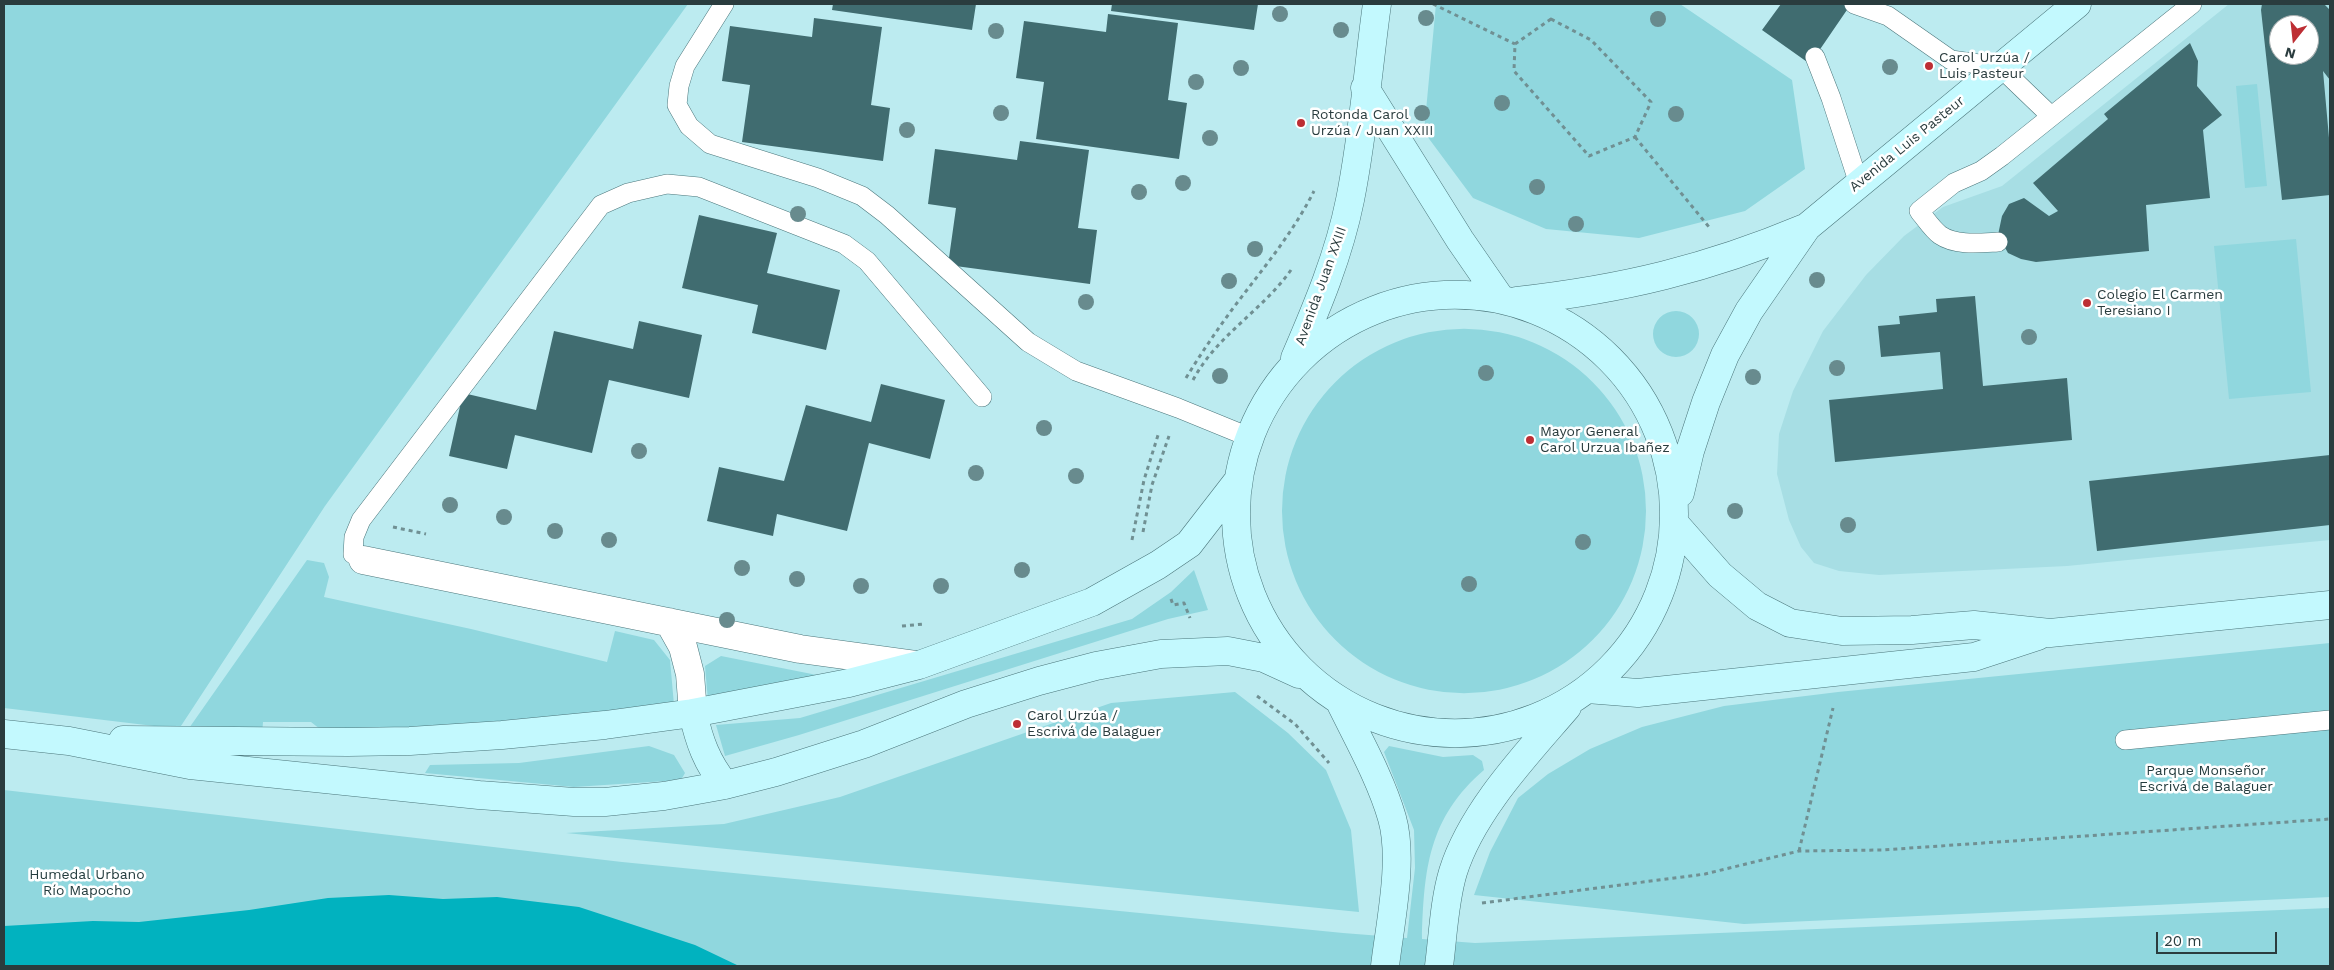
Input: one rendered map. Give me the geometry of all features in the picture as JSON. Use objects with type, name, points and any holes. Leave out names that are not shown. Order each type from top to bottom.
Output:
[{"type":"main road","name":"Avenida Juan XXIII","points":[[1292,364],[1332,266],[1350,202],[1360,145],[1365,88],[1377,4]]},
{"type":"main road","name":"Avenida Luis Pasteur","points":[[1580,694],[1613,666],[1636,639],[1653,609],[1664,583],[1690,451],[1706,402],[1725,356],[1749,311],[1807,227],[2077,4]]},
{"type":"main road","points":[[1365,88],[1455,232],[1508,299]]},
{"type":"main road","name":"Avenida Luis Pasteur","points":[[1508,299],[1572,295],[1626,286],[1734,256],[1807,227]]},
{"type":"main road","points":[[1308,678],[1278,645],[1253,600],[1241,568],[1235,525],[1236,482],[1249,437],[1267,399],[1292,364],[1327,335],[1367,313],[1401,302],[1455,294],[1508,299],[1558,320],[1594,346],[1626,378],[1651,415],[1669,456],[1678,513],[1720,575],[1757,606],[1790,623],[1842,631],[1912,630],[1974,626],[2050,632],[2330,605]]},
{"type":"main road","points":[[69,741],[410,741],[605,725],[693,713],[849,683],[918,665],[1092,602],[1158,565],[1189,544],[1236,482]]},
{"type":"main road","points":[[4,734],[69,741],[190,765],[525,799],[605,802],[664,796],[725,785],[825,757],[864,744],[966,704],[1038,681],[1096,666],[1161,654],[1228,651],[1264,658],[1308,678],[1339,700],[1383,721],[1431,732],[1480,732],[1528,721],[1580,694],[1638,693],[1843,669],[1974,657],[2050,632]]},
{"type":"main road","points":[[1439,966],[1453,872],[1477,822],[1513,771],[1580,694]]},
{"type":"main road","points":[[1339,700],[1374,773],[1392,819],[1396,851],[1385,966]]},
{"type":"main road","points":[[693,713],[703,752],[712,770],[725,785]]},
{"type":"street","points":[[363,560],[800,649],[918,665]]},
{"type":"street","points":[[668,622],[684,648],[690,674],[693,713]]},
{"type":"lane","points":[[724,4],[685,66],[679,86],[677,104],[689,126],[710,144],[818,178],[862,196],[887,215],[1028,342],[1076,370],[1174,406],[1249,437]]},
{"type":"lane","points":[[1854,4],[1888,16],[1951,60],[2000,67],[2051,116]]},
{"type":"lane","points":[[1998,242],[1970,243],[1948,238],[1940,234],[1919,210],[1954,183],[1981,171],[2192,4]]},
{"type":"lane","points":[[1815,57],[1831,98],[1859,184]]},
{"type":"lane","points":[[363,560],[353,554],[354,537],[361,520],[601,205],[628,193],[667,184],[699,187],[844,244],[856,251],[867,261],[982,397]]},
{"type":"lane","points":[[2126,740],[2330,720]]},
{"type":"path","points":[[1433,4],[1515,44]]},
{"type":"path","points":[[1551,20],[1590,40],[1652,102],[1635,138],[1589,156],[1514,72],[1515,44],[1551,20]]},
{"type":"path","points":[[1635,138],[1734,256]]},
{"type":"path","points":[[1132,541],[1144,480],[1155,442],[1199,357],[1231,311],[1267,266],[1299,218],[1316,185]]},
{"type":"path","points":[[1124,546],[1142,535],[1152,485],[1174,406],[1204,361],[1235,327],[1259,308],[1294,264]]},
{"type":"path","points":[[361,520],[429,535]]},
{"type":"path","points":[[897,626],[930,624]]},
{"type":"path","points":[[1798,851],[1843,669]]},
{"type":"path","points":[[1250,691],[1295,724],[1330,764]]},
{"type":"path","points":[[1446,912],[1705,874],[1798,851],[1882,850],[2330,819]]},
{"type":"shaded area","name":"Colegio El Carmen Teresiano I","points":[[2229,4],[2330,4],[2330,540],[2067,566],[1879,575],[1839,571],[1814,563],[1801,547],[1789,520],[1777,474],[1779,434],[1793,391],[1823,331],[1866,275],[1904,236],[1943,207],[2002,186]]},
{"type":"shaded area","points":[[389,895],[443,899],[497,897],[579,907],[695,945],[739,966],[4,966],[4,926],[93,921],[139,922],[249,910],[328,898]]},
{"type":"green space","points":[[4,4],[688,4],[325,506],[179,729],[4,708]]},
{"type":"green space","points":[[1436,4],[1680,4],[1792,80],[1805,169],[1745,211],[1639,238],[1546,229],[1473,198],[1424,132]]},
{"type":"green space","points":[[2257,84],[2267,186],[2245,188],[2236,86]]},
{"type":"green space","points":[[2296,239],[2311,392],[2229,399],[2214,246]]},
{"type":"green space","points":[[1681,311],[1693,317],[1698,325],[1698,343],[1693,351],[1685,356],[1671,357],[1659,351],[1654,343],[1653,329],[1659,317],[1667,312]]},
{"type":"green space","points":[[1464,329],[1499,333],[1534,343],[1565,360],[1593,382],[1615,410],[1632,441],[1642,476],[1646,511],[1642,546],[1632,581],[1615,612],[1593,640],[1565,662],[1534,679],[1499,689],[1464,693],[1429,689],[1394,679],[1363,662],[1335,640],[1313,612],[1296,581],[1286,546],[1282,511],[1286,476],[1296,441],[1313,410],[1335,382],[1363,360],[1394,343],[1429,333]]},
{"type":"green space","points":[[307,560],[324,563],[329,577],[324,597],[471,629],[607,662],[615,631],[654,640],[670,660],[674,705],[546,723],[325,733],[311,722],[263,722],[262,735],[187,731]]},
{"type":"green space","points":[[1194,570],[1208,610],[1168,619],[799,735],[725,756],[716,725],[800,718],[1132,619],[1171,592]]},
{"type":"green space","name":"Parque Monseñor Escrivá de Balaguer","points":[[2330,643],[2330,897],[1744,924],[1474,895],[1490,852],[1518,798],[1548,774],[1590,749],[1642,727],[1724,706],[1838,692]]},
{"type":"green space","points":[[721,656],[827,677],[708,701],[705,666]]},
{"type":"green space","points":[[1235,692],[1288,733],[1326,770],[1351,830],[1359,912],[566,833],[724,824],[840,797],[1111,703]]},
{"type":"green space","points":[[649,746],[674,755],[685,773],[681,780],[574,787],[425,773],[430,765],[519,763]]},
{"type":"green space","name":"Humedal Urbano Río Mapocho","points":[[1389,746],[1443,757],[1473,755],[1482,761],[1484,770],[1465,788],[1440,826],[1428,868],[1422,939],[1475,943],[2330,908],[2330,966],[4,966],[4,790],[622,862],[1407,938],[1415,868],[1414,830],[1384,752]]},
{"type":"building","points":[[833,4],[976,4],[972,30],[832,10]]},
{"type":"building","points":[[1112,4],[1258,4],[1254,30],[1111,11]]},
{"type":"building","points":[[1781,4],[1851,4],[1810,64],[1762,30]]},
{"type":"building","points":[[2262,4],[2324,4],[2330,10],[2330,80],[2323,71],[2330,149],[2330,195],[2282,200],[2261,10]]},
{"type":"building","points":[[1108,14],[1178,23],[1168,100],[1187,103],[1179,159],[1036,139],[1044,82],[1016,78],[1024,21],[1106,32]]},
{"type":"building","points":[[814,18],[882,27],[871,105],[890,108],[883,161],[742,142],[750,85],[722,81],[730,26],[812,37]]},
{"type":"building","points":[[2190,43],[2198,61],[2197,86],[2222,115],[2203,130],[2210,198],[2146,205],[2149,251],[2036,262],[2021,259],[2008,253],[1998,235],[2002,216],[2009,204],[2024,198],[2049,216],[2058,211],[2033,183],[2108,119],[2104,114]]},
{"type":"building","points":[[1020,141],[1089,150],[1078,228],[1097,230],[1090,284],[948,265],[956,208],[928,204],[935,149],[1017,160]]},
{"type":"building","points":[[699,215],[777,233],[767,273],[840,290],[826,350],[752,333],[758,305],[682,288]]},
{"type":"building","points":[[1975,296],[1983,386],[2067,378],[2072,440],[1835,462],[1829,400],[1943,389],[1940,352],[1881,357],[1878,326],[1900,324],[1899,316],[1937,312],[1936,299]]},
{"type":"building","points":[[639,321],[702,335],[689,398],[609,380],[592,453],[515,435],[507,469],[449,456],[463,393],[536,410],[554,331],[633,349]]},
{"type":"building","points":[[881,384],[945,400],[930,459],[869,443],[847,531],[777,514],[773,536],[707,521],[719,467],[784,481],[806,405],[871,422]]},
{"type":"building","points":[[2330,455],[2330,525],[2097,551],[2089,481]]},
{"type":"place","name":"Carol Urzúa / Luis Pasteur","points":[[1929,66]]},
{"type":"place","name":"Rotonda Carol Urzúa / Juan XXIII","points":[[1301,123]]},
{"type":"place","name":"Colegio El Carmen Teresiano I","points":[[2087,303]]},
{"type":"place","name":"Mayor General Carol Urzua Ibañez","points":[[1530,440]]},
{"type":"place","name":"Carol Urzúa / Escrivá de Balaguer","points":[[1017,724]]}]
